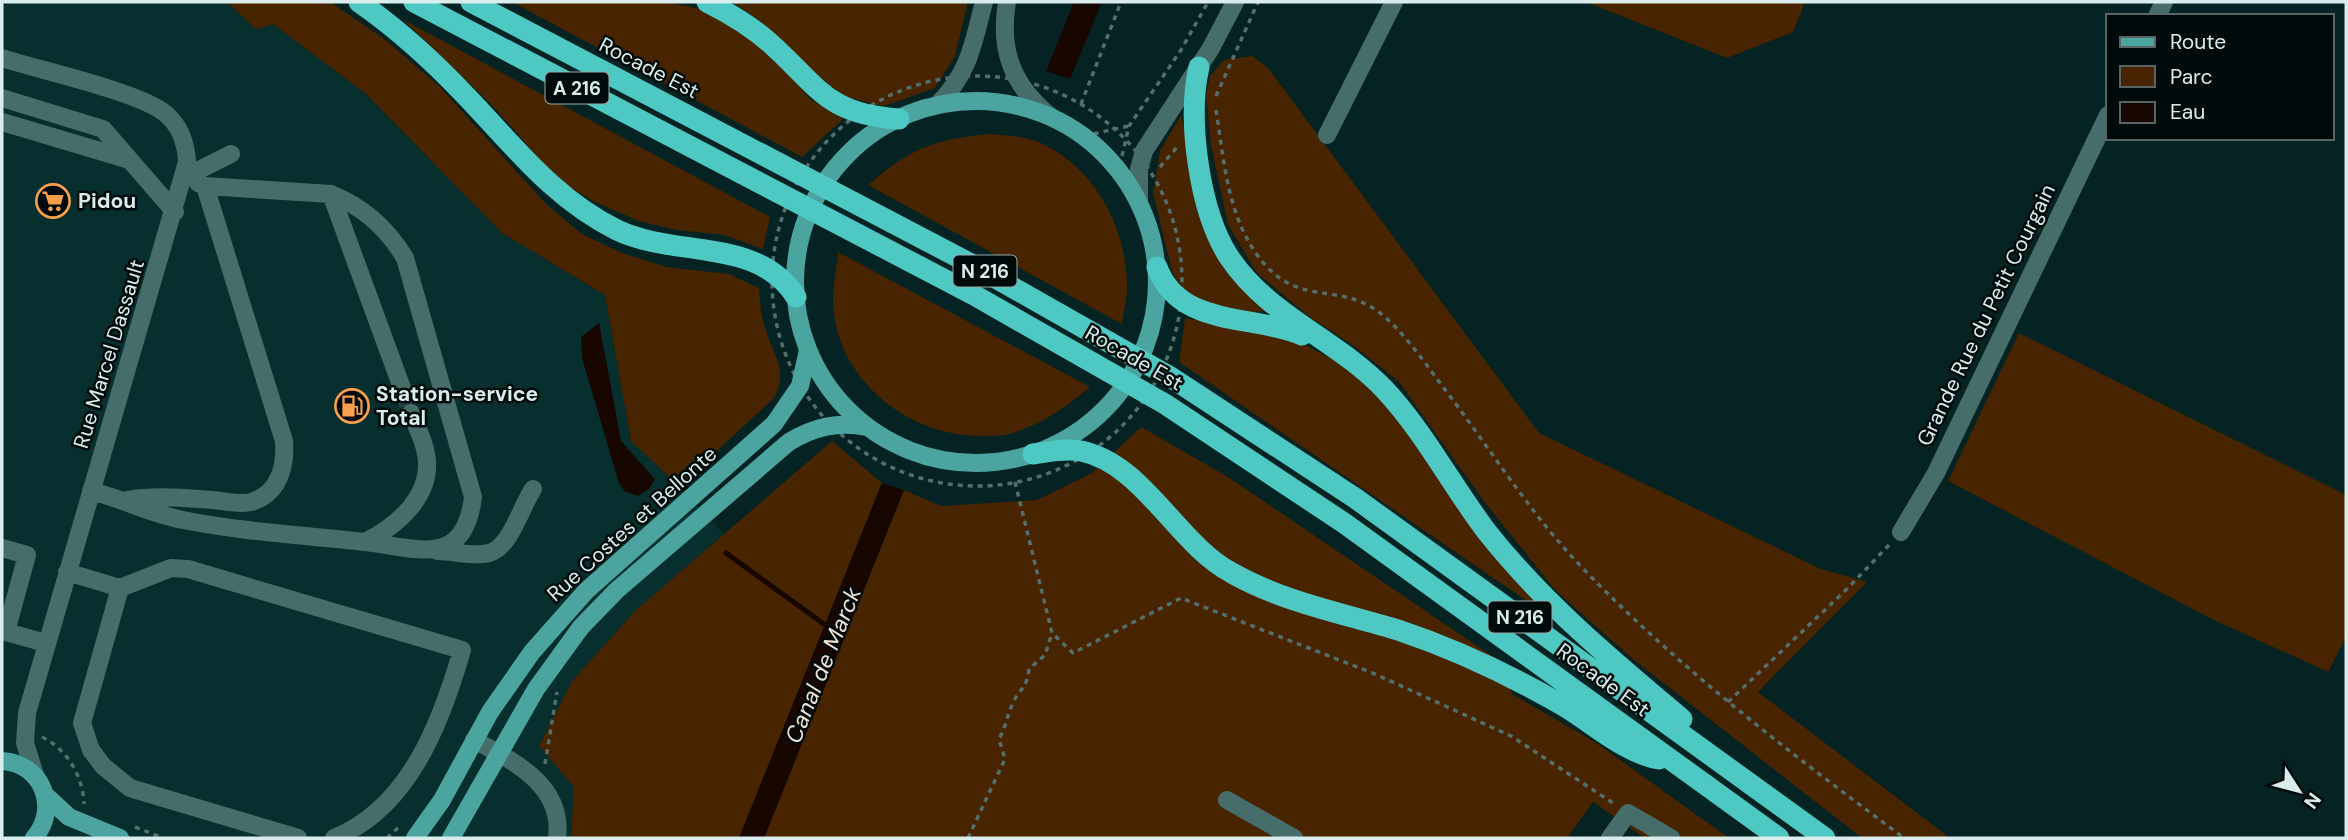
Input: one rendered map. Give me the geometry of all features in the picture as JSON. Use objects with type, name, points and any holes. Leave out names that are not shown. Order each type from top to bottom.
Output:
[{"type":"highway","points":[[359,2],[433,64],[547,183],[579,208],[638,239],[746,258],[778,276],[796,297]]},
{"type":"highway","name":"Rocade Est","points":[[414,2],[870,240],[1072,349],[1191,420],[1355,531],[1779,838]]},
{"type":"highway","name":"Rocade Est","points":[[471,2],[1089,328],[1210,401],[1375,512],[1826,838]]},
{"type":"highway","points":[[707,2],[752,28],[829,100],[860,114],[899,118]]},
{"type":"highway","points":[[1199,66],[1193,114],[1205,195],[1228,255],[1251,285],[1329,347],[1368,374],[1399,406],[1488,533],[1529,581],[1575,627],[1826,838]]},
{"type":"highway","points":[[1157,267],[1167,288],[1190,306],[1218,316],[1280,327],[1329,347]]},
{"type":"highway","points":[[1033,454],[1066,450],[1102,459],[1129,476],[1196,548],[1231,573],[1292,599],[1451,649],[1550,698],[1631,749],[1648,757],[1675,762]]},
{"type":"main road","points":[[994,102],[1050,116],[1084,136],[1110,159],[1139,201],[1151,233],[1157,267],[1157,302],[1152,327],[1144,352],[1127,382],[1093,421],[1065,440],[1033,454],[985,463],[952,462],[905,449],[867,427],[832,392],[808,350],[796,297],[799,247],[809,215],[824,184],[857,146],[899,118],[937,105],[994,102]]},
{"type":"main road","name":"Rue Costes et Bellonte","points":[[415,838],[437,808],[474,740],[522,666],[579,598],[774,424],[800,386],[808,350]]},
{"type":"main road","name":"Rue Costes et Bellonte","points":[[451,838],[536,689],[594,612],[737,484],[801,435],[837,424],[867,427]]},
{"type":"main road","points":[[2,761],[20,765],[36,778],[46,795],[69,817],[120,838]]},
{"type":"main road","points":[[34,838],[45,821],[46,795]]},
{"type":"street","points":[[937,105],[957,84],[968,64],[984,2]]},
{"type":"street","points":[[1007,2],[1003,37],[1010,68],[1022,89],[1050,116]]},
{"type":"street","points":[[1139,201],[1138,177],[1144,151],[1199,66],[1236,2]]},
{"type":"street","points":[[1327,135],[1394,2]]},
{"type":"street","name":"Rue Marcel Dassault","points":[[2,58],[136,99],[164,113],[183,136],[187,162],[175,212],[46,643],[24,730],[27,754],[36,778]]},
{"type":"street","points":[[2,98],[103,129],[175,212]]},
{"type":"street","name":"Grande Rue du Petit Courgain","points":[[1901,532],[1936,473],[2106,119]]},
{"type":"street","points":[[2,122],[130,160]]},
{"type":"street","points":[[185,177],[231,154]]},
{"type":"street","points":[[185,177],[205,186],[331,194],[367,213],[386,230],[404,258],[472,498],[470,517],[461,534],[449,546],[437,551]]},
{"type":"street","points":[[127,500],[151,496],[249,503],[265,496],[278,481],[286,461],[285,441],[205,186]]},
{"type":"street","points":[[331,194],[402,388]]},
{"type":"street","points":[[365,542],[388,530],[407,513],[419,494],[426,474],[427,455],[411,413]]},
{"type":"street","points":[[91,491],[127,500],[144,510],[184,520],[437,551],[488,553],[507,540],[521,507],[533,489]]},
{"type":"street","points":[[2,548],[27,555],[4,631],[46,643]]},
{"type":"street","points":[[67,572],[120,588],[171,568],[188,569],[462,650],[450,692],[414,768],[375,816],[356,829],[334,838]]},
{"type":"street","points":[[120,588],[82,723],[91,750],[103,766],[130,788],[298,838]]},
{"type":"street","points":[[474,740],[534,777],[550,797],[557,813],[557,838]]},
{"type":"street","points":[[1227,800],[1294,838]]},
{"type":"street","points":[[1610,838],[1628,813],[1671,838]]},
{"type":"path","points":[[1081,104],[1122,2]]},
{"type":"path","points":[[1124,138],[1129,126],[1181,51],[1208,2]]},
{"type":"path","points":[[1212,102],[1233,207],[1249,244],[1267,268],[1295,289],[1357,299],[1384,316],[1424,361],[1535,514],[1575,560],[1756,727],[1905,838]]},
{"type":"path","points":[[1084,136],[1129,126]]},
{"type":"path","points":[[968,838],[1005,759],[999,739],[1007,726],[1013,703],[1027,687],[1030,669],[1045,655],[1052,633],[1015,482]]},
{"type":"path","points":[[1728,702],[1849,587],[1901,532]]},
{"type":"path","points":[[1052,633],[1073,653],[1181,598],[1375,674],[1511,736],[1628,813]]},
{"type":"path","points":[[24,730],[48,740],[66,756],[81,785],[84,807]]},
{"type":"shaded area","points":[[2,2],[227,2],[256,29],[273,24],[366,94],[502,233],[605,295],[631,441],[672,478],[724,534],[636,610],[572,681],[539,745],[574,787],[571,838],[2,838]]},
{"type":"green space","points":[[227,2],[330,2],[383,38],[438,85],[546,204],[582,234],[622,253],[667,267],[729,274],[759,288],[764,323],[780,371],[774,398],[679,486],[631,441],[605,295],[502,233],[366,94],[273,24],[256,29]]},
{"type":"green space","points":[[512,2],[666,2],[707,10],[738,28],[783,66],[809,98],[843,119],[802,157]]},
{"type":"green space","points":[[732,2],[968,2],[955,56],[935,88],[884,106],[845,97],[813,72],[759,20]]},
{"type":"green space","points":[[1586,2],[1805,2],[1793,32],[1727,58]]},
{"type":"green space","points":[[402,19],[770,217],[763,249],[724,235],[677,230],[639,221],[593,201],[558,180],[492,105]]},
{"type":"green space","points":[[1253,56],[1268,68],[1539,433],[1821,569],[1867,582],[1758,692],[1950,838],[1862,838],[1634,660],[1556,591],[1483,500],[1399,382],[1357,348],[1311,318],[1257,273],[1228,225],[1211,145],[1206,94],[1210,76],[1224,60]]},
{"type":"green space","points":[[1181,115],[1209,239],[1269,311],[1251,312],[1209,306],[1191,298],[1173,275],[1153,193],[1160,151]]},
{"type":"green space","points":[[988,134],[1022,137],[1041,143],[1077,167],[1103,200],[1113,219],[1125,260],[1127,292],[1122,324],[868,185],[897,162],[923,148],[952,139]]},
{"type":"green space","points":[[838,252],[1090,387],[1042,421],[1002,435],[954,434],[903,414],[880,398],[861,378],[846,354],[837,328],[833,300]]},
{"type":"green space","points":[[1185,318],[1288,336],[1334,360],[1374,387],[1560,624],[1179,362]]},
{"type":"green space","points":[[2019,333],[2346,495],[2346,637],[2328,672],[2212,619],[1948,481]]},
{"type":"green space","points":[[1141,427],[1228,477],[1501,662],[1512,694],[1595,742],[1729,838],[1645,838],[1593,802],[1567,838],[764,838],[904,490],[941,506],[1037,500],[1092,473]]},
{"type":"green space","points":[[832,441],[882,483],[739,838],[571,838],[574,787],[539,746],[572,681],[636,610]]},
{"type":"water","points":[[1074,2],[1102,2],[1070,79],[1046,71]]},
{"type":"water","points":[[599,323],[621,441],[655,479],[649,489],[638,496],[624,491],[619,483],[582,358],[581,337]]},
{"type":"water","name":"Canal de Marck","points":[[882,483],[904,490],[764,838],[739,838]]},
{"type":"waterway","name":"Canal de Marck","points":[[726,553],[828,627]]},
{"type":"tunnel","points":[[402,388],[411,413]]},
{"type":"place","name":"Pidou","points":[[53,201]]},
{"type":"place","name":"Station-service Total","points":[[352,406]]}]
